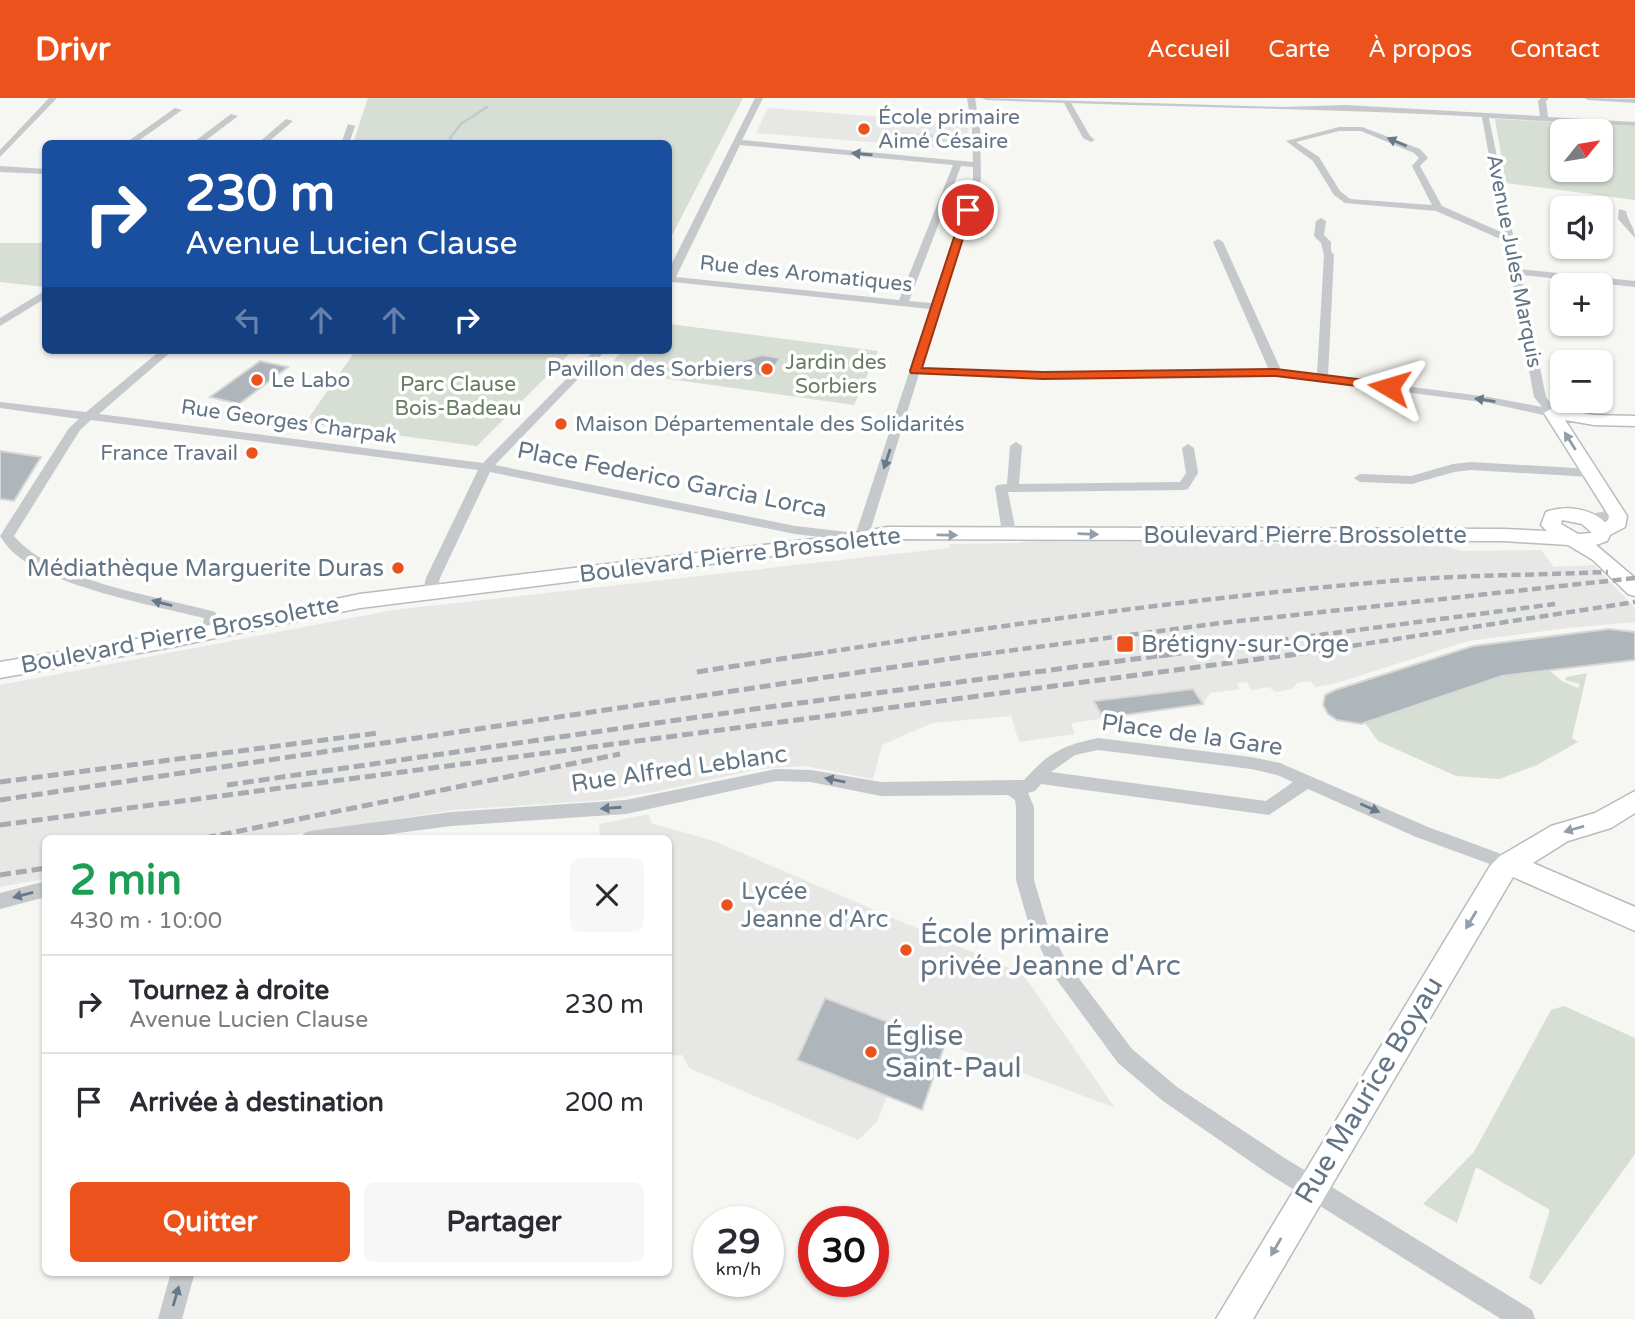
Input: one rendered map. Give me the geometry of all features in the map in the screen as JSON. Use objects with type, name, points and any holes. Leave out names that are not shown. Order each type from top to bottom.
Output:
[{"type":"main road","points":[[1552,413],[1594,420],[1635,421]]},
{"type":"main road","name":"Avenue Jules Marquis","points":[[1552,413],[1615,510]]},
{"type":"main road","points":[[1601,535],[1618,523],[1615,510]]},
{"type":"main road","points":[[1635,576],[1585,518],[1567,513],[1553,516],[1550,520],[1556,530],[1600,556],[1635,589]]},
{"type":"main road","name":"Boulevard Pierre Brossolette","points":[[0,670],[208,633],[360,601],[888,533],[1504,535],[1590,541],[1601,535]]},
{"type":"main road","points":[[1509,864],[1560,833],[1602,821],[1635,801]]},
{"type":"main road","points":[[1509,864],[1635,919]]},
{"type":"main road","name":"Rue Maurice Boyau","points":[[1233,1319],[1499,874],[1509,864]]},
{"type":"street","points":[[0,155],[53,98]]},
{"type":"street","points":[[672,274],[759,98]]},
{"type":"street","points":[[861,538],[973,197],[978,164],[971,98]]},
{"type":"street","points":[[986,98],[1067,102],[1209,102],[1249,107],[1439,112],[1635,124]]},
{"type":"street","points":[[1244,98],[1249,107]]},
{"type":"street","points":[[1310,98],[1315,108]]},
{"type":"street","points":[[1430,98],[1439,112]]},
{"type":"street","points":[[1544,119],[1542,101],[1545,98]]},
{"type":"street","points":[[1588,98],[1635,101]]},
{"type":"street","points":[[1067,102],[1087,138],[1091,140]]},
{"type":"street","points":[[134,140],[178,110]]},
{"type":"street","name":"Avenue Jules Marquis","points":[[1485,115],[1541,397],[1550,410]]},
{"type":"street","points":[[201,140],[234,116]]},
{"type":"street","points":[[266,140],[289,121]]},
{"type":"street","points":[[346,140],[351,126]]},
{"type":"street","points":[[1438,208],[1416,166],[1424,158],[1417,151],[1373,131],[1350,128],[1290,141],[1316,159],[1337,193],[1348,201],[1438,208],[1509,239]]},
{"type":"street","points":[[738,142],[978,164]]},
{"type":"street","points":[[903,304],[958,163]]},
{"type":"street","points":[[0,169],[42,172]]},
{"type":"street","points":[[1622,211],[1623,219],[1635,235]]},
{"type":"street","points":[[1321,221],[1319,236],[1326,243],[1325,251],[1329,255],[1322,378]]},
{"type":"street","points":[[1218,242],[1276,372]]},
{"type":"street","points":[[1516,272],[1635,284]]},
{"type":"street","name":"Rue des Aromatiques","points":[[672,280],[937,307]]},
{"type":"street","points":[[0,323],[42,296]]},
{"type":"street","points":[[163,354],[75,428],[7,536],[11,545],[50,568],[94,584],[210,615],[212,622],[208,633]]},
{"type":"street","points":[[486,467],[597,354]]},
{"type":"street","points":[[915,371],[1043,375],[1276,372],[1489,400],[1550,413]]},
{"type":"street","name":"Rue Georges Charpak","points":[[0,405],[486,467]]},
{"type":"street","points":[[1013,486],[1016,446]]},
{"type":"street","points":[[1009,532],[1000,491],[1004,486],[1184,486],[1192,473],[1188,448]]},
{"type":"street","points":[[1360,478],[1412,480],[1461,466],[1590,473]]},
{"type":"street","name":"Place Federico Garcia Lorca","points":[[430,591],[433,578],[486,467],[795,530],[861,538]]},
{"type":"street","points":[[1585,518],[1605,516],[1615,510]]},
{"type":"street","name":"Place de la Gare","points":[[1038,777],[1053,761],[1070,750],[1098,744],[1251,763],[1280,769],[1422,832],[1509,864]]},
{"type":"street","name":"Rue Alfred Leblanc","points":[[332,835],[451,819],[626,807],[776,775],[811,776],[881,789],[1012,788]]},
{"type":"street","points":[[1012,788],[1029,786],[1038,777],[1269,808],[1308,780]]},
{"type":"street","points":[[1012,788],[1022,797],[1025,807],[1025,880],[1038,925],[1061,970],[1125,1056],[1170,1094],[1311,1188],[1523,1319]]},
{"type":"street","points":[[0,901],[42,890]]},
{"type":"street","points":[[170,1319],[182,1276]]},
{"type":"shaded area","name":"École primaire Aimé Césaire","points":[[768,108],[968,124],[970,150],[756,133]]},
{"type":"shaded area","points":[[1034,540],[1445,546],[1461,551],[1541,550],[1554,567],[1594,565],[1635,608],[1635,622],[1468,641],[1334,684],[1315,687],[1311,681],[1297,683],[1292,689],[1276,692],[1268,687],[1251,690],[1247,682],[1237,683],[1240,689],[1210,693],[1203,704],[1071,723],[1075,734],[1019,742],[1011,716],[932,723],[882,745],[873,779],[805,766],[759,769],[604,800],[455,810],[291,835],[42,835],[42,880],[0,887],[0,685],[393,610],[949,548],[950,544],[1018,543]]},
{"type":"shaded area","points":[[649,814],[651,823],[714,841],[1023,974],[1115,1108],[825,998],[797,1060],[887,1096],[877,1122],[858,1140],[689,1068],[682,1055],[672,1056],[672,835],[600,835],[599,824]]},
{"type":"green space","points":[[368,98],[743,98],[672,235],[672,140],[354,140]]},
{"type":"green space","points":[[1495,119],[1550,122],[1550,182],[1614,182],[1614,125],[1635,126],[1635,200],[1506,183]]},
{"type":"green space","points":[[888,131],[969,138],[970,144],[885,137]]},
{"type":"green space","points":[[0,243],[42,243],[42,287],[0,282]]},
{"type":"green space","name":"Jardin des Sorbiers","points":[[672,324],[878,351],[854,405],[605,370],[619,354],[672,354]]},
{"type":"green space","name":"Parc Clause Bois-Badeau","points":[[353,354],[569,354],[477,446],[305,423]]},
{"type":"green space","points":[[1549,670],[1562,681],[1578,688],[1580,684],[1565,680],[1566,677],[1587,673],[1572,738],[1578,742],[1537,765],[1499,779],[1456,776],[1378,741],[1365,723],[1502,676]]},
{"type":"green space","points":[[1564,1006],[1635,1038],[1635,1154],[1541,1285],[1529,1278],[1550,1210],[1476,1167],[1457,1223],[1423,1204],[1474,1152],[1551,1010]]},
{"type":"building","name":"Pavillon des Sorbiers","points":[[762,355],[780,358],[768,377],[758,376],[741,361]]},
{"type":"building","name":"Le Labo","points":[[260,361],[288,367],[239,404],[210,397]]},
{"type":"building","points":[[0,451],[41,457],[14,501],[0,499]]},
{"type":"building","points":[[1609,629],[1635,632],[1635,660],[1502,676],[1361,724],[1337,720],[1328,714],[1323,705],[1325,695],[1335,690],[1473,646]]},
{"type":"building","points":[[1193,689],[1203,704],[1103,718],[1094,701]]},
{"type":"building","name":"Église Saint-Paul","points":[[825,998],[945,1044],[922,1110],[797,1060]]},
{"type":"waterway","points":[[451,140],[461,124],[487,107]]},
{"type":"railway","points":[[801,656],[1095,614],[1317,588],[1445,577],[1608,572]]},
{"type":"railway","points":[[969,656],[1221,623],[1635,578]]},
{"type":"railway","points":[[1286,656],[1635,602]]},
{"type":"railway","points":[[1159,656],[1555,604]]},
{"type":"railway","points":[[697,672],[812,654]]},
{"type":"railway","points":[[0,800],[982,654]]},
{"type":"railway","points":[[227,785],[754,709],[1173,654]]},
{"type":"railway","points":[[0,825],[1297,654]]},
{"type":"railway","points":[[0,782],[378,733]]},
{"type":"railway","points":[[220,835],[620,754]]},
{"type":"railway","points":[[0,875],[42,869]]},
{"type":"place","name":"École primaire Aimé Césaire","points":[[864,129]]},
{"type":"place","name":"Pavillon des Sorbiers","points":[[767,369]]},
{"type":"place","name":"Le Labo","points":[[257,380]]},
{"type":"place","name":"Maison Départementale des Solidarités","points":[[561,424]]},
{"type":"place","name":"France Travail","points":[[252,453]]},
{"type":"place","name":"Médiathèque Marguerite Duras","points":[[398,568]]},
{"type":"place","name":"Brétigny-sur-Orge","points":[[1125,644]]},
{"type":"place","name":"Lycée Jeanne d'Arc","points":[[727,905]]},
{"type":"place","name":"École primaire privée Jeanne d'Arc","points":[[906,950]]},
{"type":"place","name":"Église Saint-Paul","points":[[871,1052]]},
{"type":"route","points":[[968,210],[915,371],[992,375],[1276,372],[1389,387]]}]
